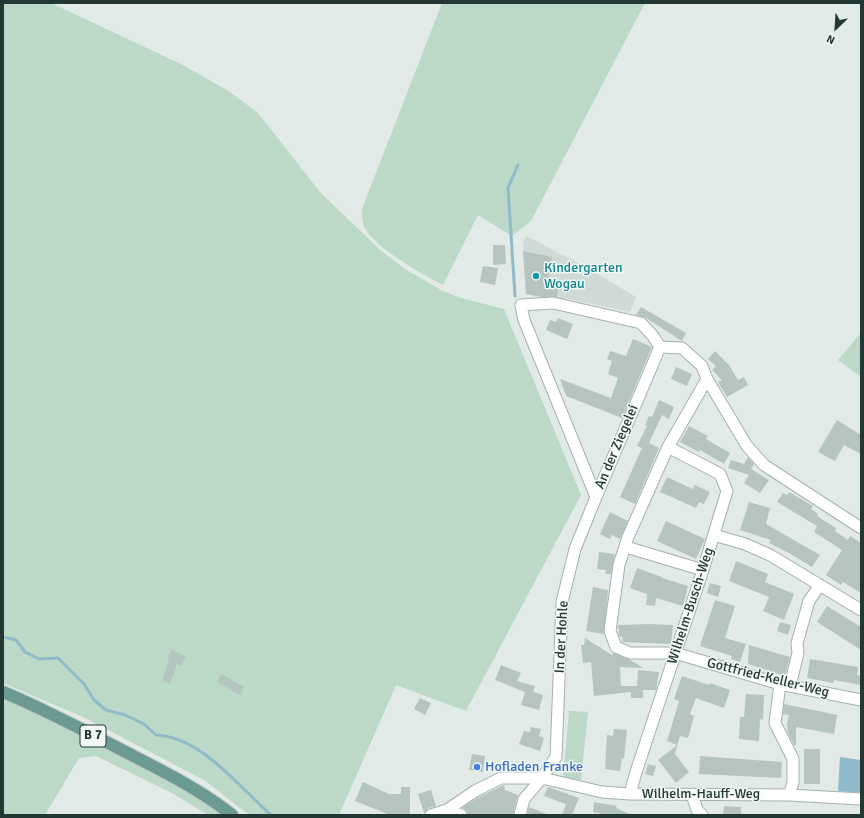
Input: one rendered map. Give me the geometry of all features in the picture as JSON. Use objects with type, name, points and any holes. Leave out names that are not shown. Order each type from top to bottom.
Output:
[{"type":"main road","name":"B 7","points":[[3,692],[30,704],[161,771],[210,798],[232,815]]},
{"type":"street","name":"An der Ziegelei","points":[[553,303],[641,323],[660,346],[596,497],[524,320],[521,305],[553,303]]},
{"type":"street","points":[[660,346],[682,348],[702,366],[707,379],[747,446],[764,465],[861,528]]},
{"type":"street","name":"Gottfried-Keller-Weg","points":[[707,379],[668,447],[628,537],[619,565],[610,631],[616,647],[630,653],[675,653],[785,685],[861,700]]},
{"type":"street","name":"Wilhelm-Busch-Weg","points":[[630,794],[703,570],[727,491],[720,474],[668,447]]},
{"type":"street","name":"In der Hohle","points":[[520,815],[524,799],[542,778],[556,757],[562,602],[575,549],[596,497]]},
{"type":"street","points":[[714,535],[745,544],[770,555],[861,610]]},
{"type":"street","points":[[626,547],[703,570]]},
{"type":"street","points":[[789,795],[793,783],[793,759],[775,723],[785,685],[798,653],[797,643],[809,601],[820,585]]},
{"type":"street","name":"Wilhelm-Hauff-Weg","points":[[431,815],[447,810],[475,791],[501,778],[542,778],[602,792],[630,794],[789,795],[861,799]]},
{"type":"street","points":[[692,795],[698,813]]},
{"type":"street","points":[[447,810],[461,815]]},
{"type":"shaded area","points":[[526,236],[580,264],[636,297],[630,312],[564,298],[563,301],[526,294],[523,243]]},
{"type":"green space","points":[[3,3],[51,3],[183,65],[230,92],[258,113],[320,192],[380,250],[405,269],[441,290],[458,297],[504,309],[581,495],[466,711],[396,685],[339,815],[249,815],[204,780],[83,717],[3,683]]},
{"type":"green space","points":[[442,3],[645,3],[531,221],[512,236],[478,215],[443,285],[413,268],[379,244],[371,237],[362,220],[362,209]]},
{"type":"green space","points":[[861,333],[861,377],[838,360]]},
{"type":"green space","points":[[3,699],[45,717],[197,796],[223,815],[208,815],[172,793],[96,756],[79,758],[45,815],[3,815]]},
{"type":"green space","points":[[569,711],[588,712],[581,780],[563,779]]},
{"type":"water","points":[[840,757],[861,760],[861,793],[838,791]]},
{"type":"building","points":[[493,245],[505,245],[506,264],[493,265]]},
{"type":"building","name":"Kindergarten Wogau","points":[[523,251],[552,257],[548,278],[560,280],[557,297],[541,297],[526,294]]},
{"type":"building","points":[[483,266],[498,268],[495,285],[480,282]]},
{"type":"building","points":[[641,307],[686,333],[682,341],[646,318],[636,315]]},
{"type":"building","points":[[558,318],[573,324],[567,339],[546,330],[550,320],[556,322]]},
{"type":"building","points":[[633,339],[652,347],[622,418],[566,396],[560,379],[611,398],[618,378],[608,374],[612,361],[607,359],[610,351],[626,356]]},
{"type":"building","points":[[715,351],[729,365],[738,380],[744,377],[748,385],[727,397],[718,382],[722,380],[712,370],[716,366],[708,359]]},
{"type":"building","points":[[676,367],[692,374],[687,386],[671,379]]},
{"type":"building","points":[[659,400],[674,407],[669,419],[662,415],[649,443],[659,448],[635,504],[620,497],[642,448],[637,446],[647,426],[645,425],[649,416],[652,417]]},
{"type":"building","points":[[837,420],[861,435],[861,454],[844,445],[835,461],[818,452]]},
{"type":"building","points":[[689,426],[708,436],[706,439],[730,453],[724,464],[700,450],[699,452],[680,442]]},
{"type":"building","points":[[748,457],[754,464],[751,469],[769,480],[760,493],[744,483],[749,475],[728,468],[731,460],[744,464]]},
{"type":"building","points":[[667,477],[693,489],[695,485],[710,492],[704,504],[699,502],[696,508],[660,492]]},
{"type":"building","points":[[789,492],[813,506],[811,509],[818,514],[817,516],[836,528],[835,531],[848,540],[850,536],[861,543],[861,593],[843,582],[841,585],[826,575],[842,550],[814,532],[817,526],[777,502],[783,493],[787,495]]},
{"type":"building","points":[[749,502],[770,508],[766,524],[820,555],[812,567],[769,543],[771,540],[740,530]]},
{"type":"building","points":[[610,512],[628,521],[620,539],[612,535],[610,539],[600,534]]},
{"type":"building","points":[[666,521],[705,539],[696,559],[657,541]]},
{"type":"building","points":[[599,552],[615,554],[611,574],[605,574],[606,570],[597,569]]},
{"type":"building","points":[[736,561],[768,574],[765,582],[794,594],[784,620],[763,611],[769,597],[729,581]]},
{"type":"building","points":[[637,568],[688,586],[683,606],[656,598],[655,606],[646,605],[647,594],[630,588]]},
{"type":"building","points":[[710,583],[721,586],[718,597],[707,593]]},
{"type":"building","points":[[593,587],[608,590],[604,634],[586,631]]},
{"type":"building","points":[[715,600],[735,606],[725,638],[746,644],[740,662],[731,659],[732,656],[700,646]]},
{"type":"building","points":[[827,606],[861,627],[861,650],[817,622]]},
{"type":"building","points":[[780,622],[791,625],[788,635],[777,631]]},
{"type":"building","points":[[618,625],[673,625],[671,644],[622,642],[623,637],[619,636]]},
{"type":"building","points":[[585,638],[612,655],[613,653],[644,668],[620,667],[621,686],[637,686],[638,670],[659,672],[656,690],[643,690],[643,698],[631,698],[631,692],[594,696],[591,662],[583,663],[581,645],[584,645]]},
{"type":"building","points":[[749,645],[790,657],[785,676],[748,664]]},
{"type":"building","points":[[172,650],[186,657],[181,666],[177,664],[170,684],[162,681],[169,660],[167,659]]},
{"type":"building","points":[[810,659],[858,667],[857,675],[861,676],[861,685],[834,680],[833,683],[807,678]]},
{"type":"building","points":[[501,665],[521,673],[517,681],[535,686],[533,692],[543,695],[539,710],[521,705],[525,692],[495,680]]},
{"type":"building","points":[[221,674],[244,687],[240,695],[217,682]]},
{"type":"building","points":[[682,676],[730,690],[724,708],[696,698],[690,714],[694,716],[688,738],[680,736],[675,754],[689,772],[676,783],[658,760],[677,745],[667,741],[679,701],[674,699]]},
{"type":"building","points":[[746,694],[764,695],[763,720],[760,719],[759,741],[739,739],[740,717],[744,717]]},
{"type":"building","points":[[420,698],[431,703],[425,715],[414,709]]},
{"type":"building","points":[[784,704],[837,715],[834,734],[796,727],[796,745],[794,745],[788,733],[787,724],[789,715],[783,714]]},
{"type":"building","points":[[531,727],[541,729],[539,736],[544,738],[540,751],[519,744],[524,731],[530,732]]},
{"type":"building","points":[[614,729],[627,730],[624,759],[622,758],[620,771],[605,769],[607,735],[613,736]]},
{"type":"building","points":[[804,749],[820,749],[820,784],[804,784]]},
{"type":"building","points":[[472,754],[485,756],[483,772],[469,770]]},
{"type":"building","points":[[700,756],[782,762],[781,778],[699,774]]},
{"type":"building","points":[[648,764],[656,766],[653,776],[645,774]]},
{"type":"building","points":[[363,782],[389,794],[401,794],[401,787],[410,787],[410,815],[390,815],[355,801]]},
{"type":"building","points":[[504,785],[505,790],[518,795],[513,815],[468,815],[467,811],[462,808],[479,797]]},
{"type":"building","points":[[548,787],[579,798],[572,815],[562,815],[566,804],[544,796]]},
{"type":"building","points":[[431,790],[436,806],[429,808],[424,813],[418,794]]},
{"type":"building","points":[[594,802],[617,806],[616,808],[632,815],[607,815],[593,812]]},
{"type":"building","points":[[724,806],[741,807],[741,815],[723,815]]},
{"type":"building","points":[[529,807],[547,814],[547,815],[527,815]]},
{"type":"waterway","points":[[515,296],[508,188],[518,165]]},
{"type":"waterway","points":[[3,637],[16,640],[25,652],[39,659],[58,658],[84,684],[94,700],[106,710],[125,715],[144,724],[156,735],[173,738],[189,744],[219,765],[271,815]]},
{"type":"place","name":"Kindergarten Wogau","points":[[536,276]]},
{"type":"place","name":"Hofladen Franke","points":[[477,767]]}]
